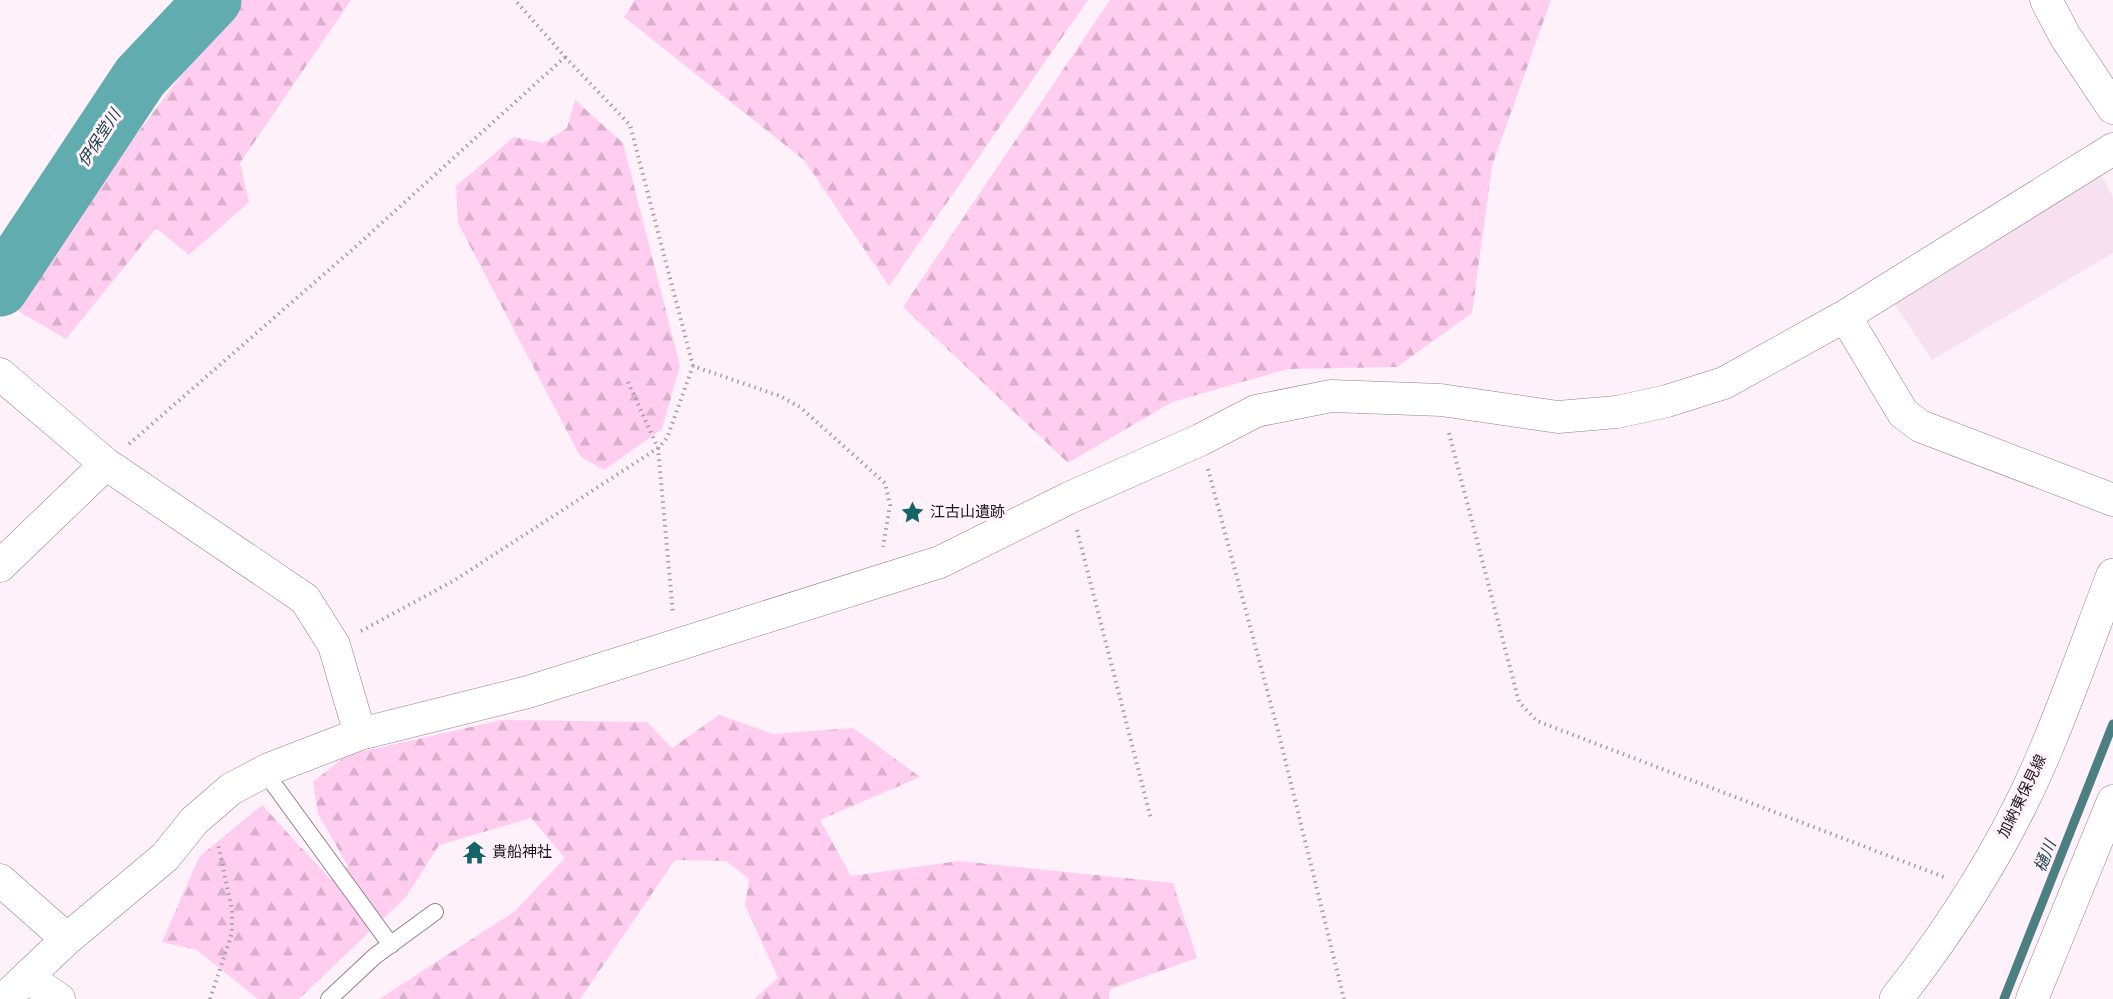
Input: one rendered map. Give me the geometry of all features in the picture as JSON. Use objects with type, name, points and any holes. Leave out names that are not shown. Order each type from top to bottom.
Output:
[{"type":"main road","name":"加納東保見線","points":[[1896,999],[1929,958],[1973,891],[2017,811],[2044,754],[2113,575]]},
{"type":"street","points":[[2046,0],[2070,44],[2113,108]]},
{"type":"street","points":[[4,999],[67,939],[165,857],[194,821],[231,789],[264,771],[360,734],[528,692],[940,562],[1069,498],[1200,440],[1256,411],[1331,396],[1441,400],[1558,417],[1617,412],[1667,401],[1724,383],[1845,316],[2113,149]]},
{"type":"street","points":[[1845,316],[1903,413],[1920,426],[2113,500]]},
{"type":"street","points":[[0,374],[106,464],[305,599],[334,645],[360,734]]},
{"type":"street","points":[[0,567],[106,464]]},
{"type":"street","points":[[2032,999],[2113,801]]},
{"type":"street","points":[[0,880],[67,939]]},
{"type":"street","points":[[27,976],[59,999]]},
{"type":"lane","points":[[264,771],[391,945]]},
{"type":"lane","points":[[329,999],[391,945],[435,912]]},
{"type":"path","points":[[334,645],[455,580],[658,448],[667,438],[693,366],[630,125],[514,0]]},
{"type":"path","points":[[106,464],[353,249],[565,57]]},
{"type":"path","points":[[693,366],[780,396],[800,407],[885,483],[890,505],[876,583]]},
{"type":"path","points":[[628,382],[658,448],[677,645]]},
{"type":"path","points":[[1441,400],[1519,702],[1537,721],[1951,880],[1973,891]]},
{"type":"path","points":[[1200,440],[1278,731],[1344,999]]},
{"type":"path","points":[[1069,498],[1151,819]]},
{"type":"path","points":[[210,808],[232,910],[232,933],[210,999]]},
{"type":"shaded area","points":[[2102,176],[2113,197],[2113,253],[1932,360],[1892,300]]},
{"type":"green space","points":[[238,0],[351,0],[240,163],[249,202],[189,255],[156,228],[66,339],[8,305]]},
{"type":"green space","points":[[635,0],[1088,0],[889,286],[804,160],[624,17]]},
{"type":"green space","points":[[1110,0],[1551,0],[1492,166],[1472,313],[1397,367],[1288,369],[1172,402],[1068,463],[903,307]]},
{"type":"green space","points":[[575,100],[623,143],[680,366],[662,429],[604,470],[580,456],[458,223],[456,186],[514,137],[543,143],[567,128]]},
{"type":"green space","points":[[719,715],[773,734],[853,728],[920,777],[820,820],[851,876],[959,861],[1173,883],[1197,958],[1110,989],[1109,999],[754,999],[778,978],[745,905],[749,879],[726,861],[675,860],[580,999],[379,999],[514,912],[565,858],[531,818],[439,845],[406,897],[299,999],[258,999],[197,950],[162,942],[199,857],[262,805],[330,879],[348,866],[318,814],[313,782],[347,755],[502,720],[647,722],[672,748]]},
{"type":"waterway","name":"伊保堂川","points":[[0,288],[140,77],[213,0]]},
{"type":"waterway","name":"樋川","points":[[2004,999],[2113,724]]},
{"type":"place","name":"江古山遺跡","points":[[912,512]]},
{"type":"place","name":"貴船神社","points":[[474,852]]}]
